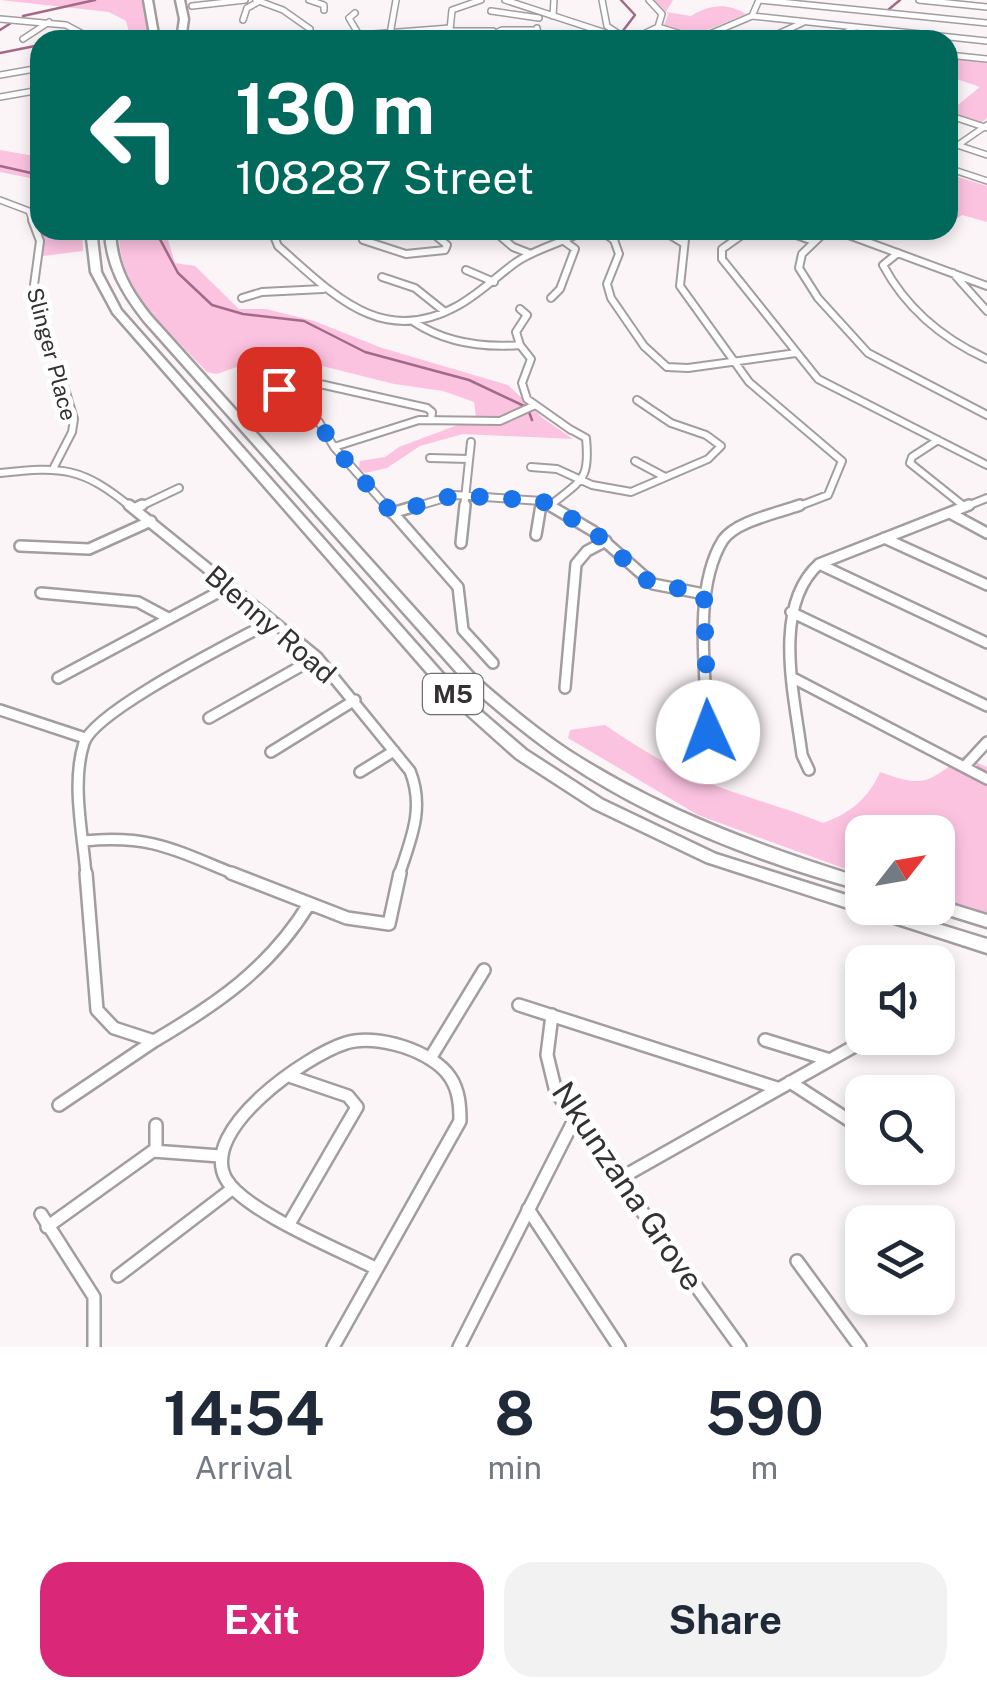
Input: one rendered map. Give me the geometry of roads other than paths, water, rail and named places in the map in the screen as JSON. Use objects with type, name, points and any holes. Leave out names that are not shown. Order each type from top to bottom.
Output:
[{"type":"main road","points":[[148,0],[153,30]]},
{"type":"main road","points":[[180,0],[182,30]]},
{"type":"main road","name":"M5","points":[[92,240],[96,272],[117,311],[438,678],[505,741],[598,804],[711,858],[987,946]]},
{"type":"main road","name":"M5","points":[[111,240],[116,271],[141,311],[473,682],[504,711],[590,773],[681,820],[769,855],[845,879]]},
{"type":"main road","points":[[955,912],[987,922]]},
{"type":"street","points":[[192,6],[245,0]]},
{"type":"street","points":[[309,0],[325,6],[324,10]]},
{"type":"street","points":[[392,30],[396,0]]},
{"type":"street","points":[[414,30],[450,30],[452,10],[460,2],[481,0]]},
{"type":"street","points":[[505,0],[596,30],[606,28],[602,0]]},
{"type":"street","points":[[538,30],[554,0]]},
{"type":"street","points":[[649,0],[662,14],[658,27]]},
{"type":"street","points":[[752,16],[760,0],[987,24]]},
{"type":"street","points":[[919,0],[987,7]]},
{"type":"street","points":[[243,20],[247,8],[257,1],[284,10],[310,29]]},
{"type":"street","points":[[0,19],[6,10]]},
{"type":"street","points":[[491,11],[546,16]]},
{"type":"street","points":[[355,13],[349,18],[356,30]]},
{"type":"street","points":[[721,30],[752,16],[884,30]]},
{"type":"street","points":[[0,19],[49,22],[80,30]]},
{"type":"street","points":[[36,30],[49,22]]},
{"type":"street","points":[[787,30],[804,22]]},
{"type":"street","points":[[850,30],[856,27]]},
{"type":"street","points":[[652,30],[667,30]]},
{"type":"street","points":[[24,38],[30,34]]},
{"type":"street","points":[[958,38],[987,41]]},
{"type":"street","points":[[958,56],[987,59]]},
{"type":"street","points":[[0,75],[30,70]]},
{"type":"street","points":[[0,97],[30,92]]},
{"type":"street","points":[[958,119],[986,126]]},
{"type":"street","points":[[958,146],[986,126]]},
{"type":"street","points":[[958,146],[987,154]]},
{"type":"street","points":[[958,171],[987,181]]},
{"type":"street","name":"Slinger Place","points":[[0,200],[28,211],[30,216]]},
{"type":"street","name":"Slinger Place","points":[[40,240],[32,277],[74,420],[54,468]]},
{"type":"street","points":[[276,240],[323,289],[368,316],[414,322],[457,340],[499,347],[520,345]]},
{"type":"street","points":[[364,240],[406,254],[445,250],[446,245],[440,240]]},
{"type":"street","points":[[504,240],[531,254]]},
{"type":"street","points":[[614,240],[620,259],[618,272],[607,284],[611,298],[660,363],[680,369],[796,353]]},
{"type":"street","points":[[678,240],[683,243]]},
{"type":"street","points":[[684,240],[679,284],[732,361],[758,391],[836,453],[842,464],[828,496],[726,535],[704,594],[708,732]]},
{"type":"street","points":[[734,240],[720,255],[824,383],[987,465]]},
{"type":"street","points":[[864,240],[987,286]]},
{"type":"street","points":[[414,322],[445,312],[531,254],[564,241],[575,249],[560,289],[550,298]]},
{"type":"street","points":[[813,241],[802,254],[799,268],[856,342],[883,364],[987,415]]},
{"type":"street","points":[[898,252],[883,265],[896,284],[947,340],[987,359]]},
{"type":"street","points":[[466,270],[494,282]]},
{"type":"street","points":[[953,273],[987,310]]},
{"type":"street","points":[[382,278],[415,288],[445,312]]},
{"type":"street","points":[[242,298],[262,292],[323,289]]},
{"type":"street","points":[[520,308],[527,314],[516,332],[520,345],[530,356],[522,384],[533,406],[571,430]]},
{"type":"street","points":[[264,368],[279,389],[314,418],[334,447],[458,587],[463,630],[493,663]]},
{"type":"street","points":[[279,389],[311,382],[426,408],[432,412],[431,419]]},
{"type":"street","points":[[530,466],[554,468],[628,492],[708,459],[719,449],[718,442],[671,423],[637,400]]},
{"type":"street","points":[[334,447],[431,419],[500,421],[533,406]]},
{"type":"street","points":[[536,535],[547,502],[583,479],[590,463],[586,438],[561,424]]},
{"type":"street","points":[[938,440],[912,457],[910,463],[965,506]]},
{"type":"street","points":[[462,542],[471,442]]},
{"type":"street","points":[[430,458],[469,459]]},
{"type":"street","points":[[635,461],[665,478]]},
{"type":"street","name":"Blenny Road","points":[[0,474],[54,468],[99,480],[317,658],[410,771],[419,802],[414,838],[393,893],[389,924],[361,922],[309,904]]},
{"type":"street","points":[[136,508],[179,488]]},
{"type":"street","points":[[392,513],[434,499],[466,494],[547,502],[606,541],[653,584],[704,594]]},
{"type":"street","points":[[809,770],[802,756],[795,679],[792,612],[798,581],[819,564],[987,498]]},
{"type":"street","points":[[950,513],[987,533]]},
{"type":"street","points":[[20,546],[90,548],[151,521]]},
{"type":"street","points":[[884,538],[987,585]]},
{"type":"street","points":[[565,688],[576,564],[587,551],[606,541]]},
{"type":"street","points":[[819,564],[987,643]]},
{"type":"street","points":[[58,678],[230,586]]},
{"type":"street","points":[[40,593],[142,602],[168,618]]},
{"type":"street","points":[[792,612],[987,706]]},
{"type":"street","points":[[154,1041],[114,1028],[97,1010],[92,992],[78,769],[85,738],[132,698],[272,620]]},
{"type":"street","points":[[209,718],[317,658]]},
{"type":"street","points":[[795,679],[987,779]]},
{"type":"street","points":[[271,752],[355,700]]},
{"type":"street","points":[[0,710],[85,738]]},
{"type":"street","points":[[965,766],[987,742]]},
{"type":"street","points":[[360,772],[394,751]]},
{"type":"street","points":[[59,1105],[262,969],[279,954],[309,904],[148,840],[124,837],[84,841]]},
{"type":"street","points":[[431,1058],[484,970]]},
{"type":"street","points":[[519,1005],[784,1085],[845,1119]]},
{"type":"street","name":"Nkunzana Grove","points":[[552,1015],[547,1055],[556,1092],[740,1347]]},
{"type":"street","points":[[333,1347],[460,1121],[456,1087],[431,1058],[375,1040],[354,1040],[292,1077],[234,1120],[220,1156],[232,1189],[244,1201],[375,1268]]},
{"type":"street","points":[[765,1040],[830,1060]]},
{"type":"street","points":[[619,1178],[845,1052]]},
{"type":"street","points":[[288,1224],[357,1107],[351,1097],[292,1077]]},
{"type":"street","points":[[459,1347],[575,1118]]},
{"type":"street","points":[[156,1125],[156,1150]]},
{"type":"street","points":[[94,1347],[94,1296],[44,1220],[156,1150],[220,1156]]},
{"type":"street","points":[[118,1276],[232,1189]]},
{"type":"street","points":[[528,1209],[618,1347]]},
{"type":"street","points":[[798,1261],[860,1347]]},
{"type":"waterway","points":[[23,16],[95,0]]},
{"type":"waterway","points":[[621,0],[635,15],[624,30]]},
{"type":"waterway","points":[[888,10],[900,0]]},
{"type":"waterway","points":[[0,30],[11,23]]},
{"type":"waterway","points":[[0,53],[30,47]]},
{"type":"waterway","points":[[0,166],[30,173]]},
{"type":"waterway","points":[[160,240],[178,273],[212,305],[243,314],[304,321],[365,352],[469,380],[524,406]]},
{"type":"waterway","points":[[529,412],[532,420]]}]
